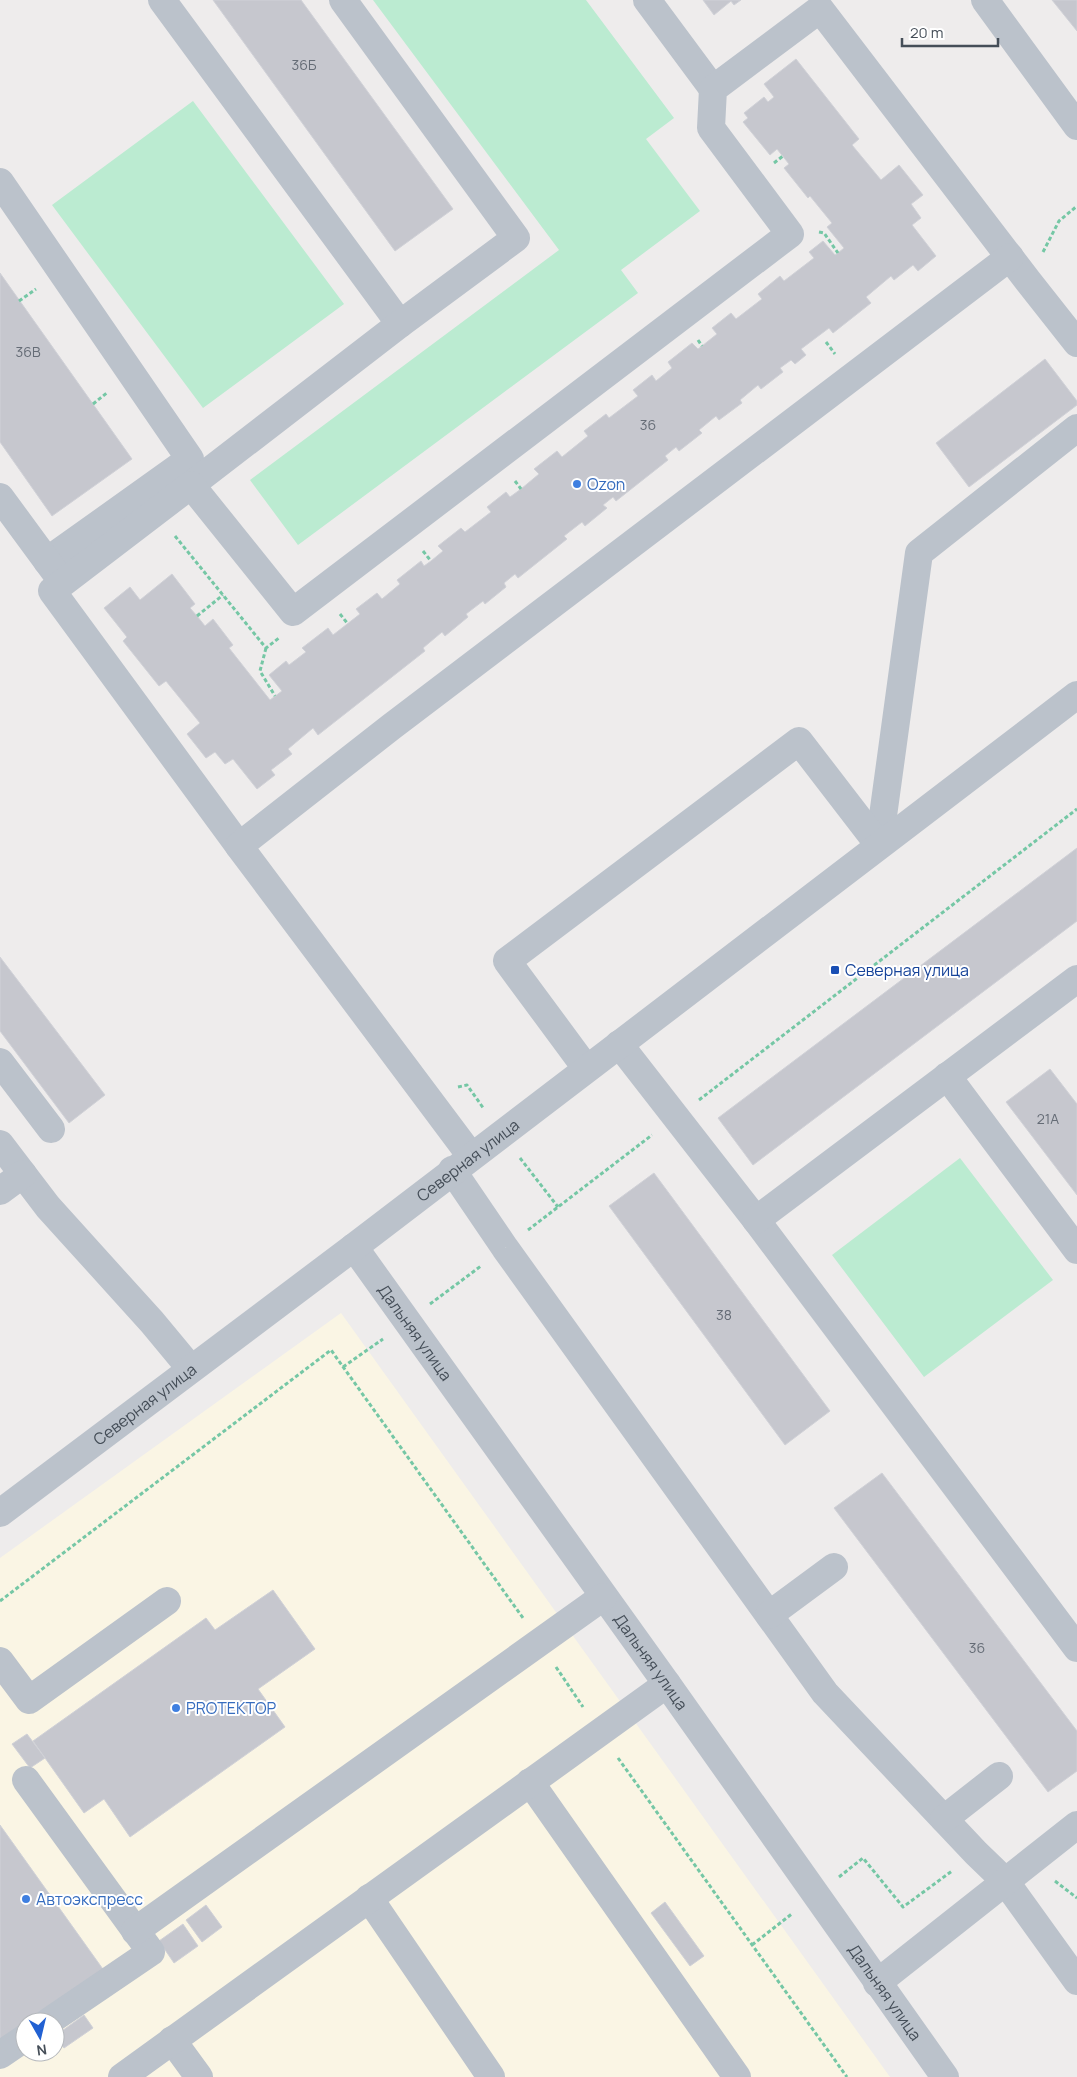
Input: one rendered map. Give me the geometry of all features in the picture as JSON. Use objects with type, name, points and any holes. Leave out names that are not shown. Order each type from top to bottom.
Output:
[{"type":"street","points":[[162,0],[400,324]]},
{"type":"street","points":[[343,0],[516,238],[400,324],[64,584],[52,591],[239,846],[462,1163],[505,1248],[825,1693],[976,1853],[1005,1881],[1077,1982]]},
{"type":"street","points":[[191,485],[293,612],[790,234],[711,128],[713,89],[647,0]]},
{"type":"street","points":[[985,0],[1077,126]]},
{"type":"street","points":[[713,89],[817,5],[1028,282],[1077,343]]},
{"type":"street","points":[[0,182],[190,458],[47,561]]},
{"type":"street","points":[[239,846],[391,726],[1010,257]]},
{"type":"street","points":[[879,845],[919,553],[1077,428]]},
{"type":"street","points":[[0,497],[64,584]]},
{"type":"street","name":"Северная улица","points":[[0,1513],[354,1247],[1077,695]]},
{"type":"street","points":[[586,1068],[507,961],[799,741],[879,845]]},
{"type":"street","points":[[756,1220],[1077,979]]},
{"type":"street","points":[[619,1044],[756,1220],[1076,1644]]},
{"type":"street","points":[[0,1062],[51,1129]]},
{"type":"street","points":[[947,1076],[1077,1250]]},
{"type":"street","points":[[0,1144],[48,1207],[152,1322],[191,1369]]},
{"type":"street","points":[[0,1191],[23,1174]]},
{"type":"street","name":"Дальняя улица","points":[[354,1247],[945,2077]]},
{"type":"street","points":[[769,1615],[834,1567]]},
{"type":"street","points":[[135,1931],[603,1596]]},
{"type":"street","points":[[0,1661],[29,1700],[167,1601]]},
{"type":"street","points":[[122,2077],[667,1684]]},
{"type":"street","points":[[944,1819],[999,1776]]},
{"type":"street","points":[[26,1780],[151,1952],[63,2012]]},
{"type":"street","points":[[530,1782],[737,2077]]},
{"type":"street","points":[[877,1983],[1077,1825]]},
{"type":"street","points":[[369,1898],[491,2077]]},
{"type":"street","points":[[172,2040],[200,2077]]},
{"type":"street","points":[[0,2055],[15,2045]]},
{"type":"path","points":[[1028,282],[1059,221],[1077,206]]},
{"type":"path","points":[[811,230],[824,233],[838,253]]},
{"type":"path","points":[[19,301],[40,286]]},
{"type":"path","points":[[197,616],[223,595]]},
{"type":"path","points":[[266,648],[260,671],[275,696]]},
{"type":"path","points":[[343,1368],[505,1248],[1077,810]]},
{"type":"path","points":[[0,1600],[331,1350],[539,1642],[600,1732],[847,2077]]},
{"type":"path","points":[[752,1945],[863,1858],[904,1907],[976,1853]]},
{"type":"shaded area","points":[[341,1313],[890,2077],[0,2077],[0,1558]]},
{"type":"green space","points":[[373,0],[586,0],[674,118],[646,139],[700,211],[621,270],[638,293],[298,545],[250,480],[559,250]]},
{"type":"green space","points":[[193,101],[344,304],[203,408],[52,205]]},
{"type":"green space","points":[[960,1158],[1053,1280],[924,1377],[832,1255]]},
{"type":"building","points":[[213,0],[301,0],[453,209],[395,251]]},
{"type":"building","points":[[703,0],[741,0],[734,5],[731,1],[714,15]]},
{"type":"building","points":[[1052,0],[1077,0],[1077,31]]},
{"type":"building","points":[[796,59],[859,139],[852,145],[881,180],[899,165],[923,195],[911,204],[921,218],[912,225],[936,256],[918,271],[913,265],[894,280],[891,276],[866,297],[871,303],[833,333],[829,328],[801,349],[806,355],[795,364],[791,360],[780,368],[783,372],[761,389],[758,385],[740,400],[742,403],[719,420],[716,416],[699,430],[702,433],[679,451],[676,447],[665,456],[668,460],[616,501],[613,497],[603,505],[607,508],[585,526],[582,522],[564,536],[567,539],[518,578],[515,574],[504,583],[506,587],[485,604],[483,601],[466,614],[468,617],[445,636],[442,632],[423,648],[425,651],[318,735],[313,728],[288,749],[292,754],[271,770],[275,775],[257,789],[233,759],[225,764],[215,752],[206,758],[187,734],[200,723],[166,681],[159,686],[123,641],[127,637],[104,608],[130,587],[140,600],[172,574],[195,604],[190,608],[205,626],[213,619],[233,645],[229,648],[270,700],[282,691],[269,675],[286,661],[289,665],[306,652],[302,648],[328,628],[333,635],[360,614],[356,609],[377,593],[382,599],[400,584],[397,580],[421,561],[424,566],[431,561],[443,551],[438,546],[461,528],[465,532],[491,512],[487,507],[506,492],[510,497],[521,489],[539,474],[534,469],[557,451],[562,457],[588,436],[584,431],[606,414],[609,418],[638,396],[633,390],[652,375],[656,381],[672,368],[668,362],[692,343],[698,349],[717,334],[712,328],[731,313],[736,319],[762,299],[758,294],[780,276],[784,281],[814,258],[809,252],[823,241],[835,255],[838,253],[844,248],[827,227],[832,223],[810,196],[808,198],[784,168],[789,164],[777,149],[770,155],[743,122],[748,118],[744,113],[764,97],[768,102],[774,97],[764,84]]},
{"type":"building","points":[[0,273],[132,459],[52,516],[0,442]]},
{"type":"building","points":[[1045,359],[1077,401],[1077,405],[969,487],[936,443]]},
{"type":"building","points":[[1077,848],[1077,921],[753,1165],[718,1118]]},
{"type":"building","points":[[0,957],[105,1095],[69,1123],[0,1031]]},
{"type":"building","points":[[1050,1069],[1077,1104],[1077,1195],[1006,1102]]},
{"type":"building","points":[[654,1173],[830,1411],[785,1445],[609,1206]]},
{"type":"building","points":[[882,1473],[1077,1731],[1077,1771],[1048,1792],[834,1508]]},
{"type":"building","name":"PROТЕКТОР","points":[[273,1590],[315,1649],[258,1689],[285,1727],[130,1837],[104,1799],[84,1813],[33,1741],[206,1618],[215,1630]]},
{"type":"building","points":[[27,1734],[45,1758],[30,1768],[12,1744]]},
{"type":"building","name":"Автоэкспресс","points":[[0,1825],[105,1972],[46,2012],[15,2012],[15,2033],[0,2043]]},
{"type":"building","points":[[665,1902],[704,1956],[690,1966],[651,1913]]},
{"type":"building","points":[[206,1905],[222,1927],[202,1942],[186,1920]]},
{"type":"building","points":[[183,1924],[198,1946],[174,1963],[159,1941]]},
{"type":"building","points":[[84,2015],[93,2028],[65,2047],[65,2029]]},
{"type":"place","name":"Ozon","points":[[577,484]]},
{"type":"place","name":"Северная улица","points":[[835,970]]},
{"type":"place","name":"PROТЕКТОР","points":[[176,1708]]},
{"type":"place","name":"Автоэкспресс","points":[[26,1899]]}]
